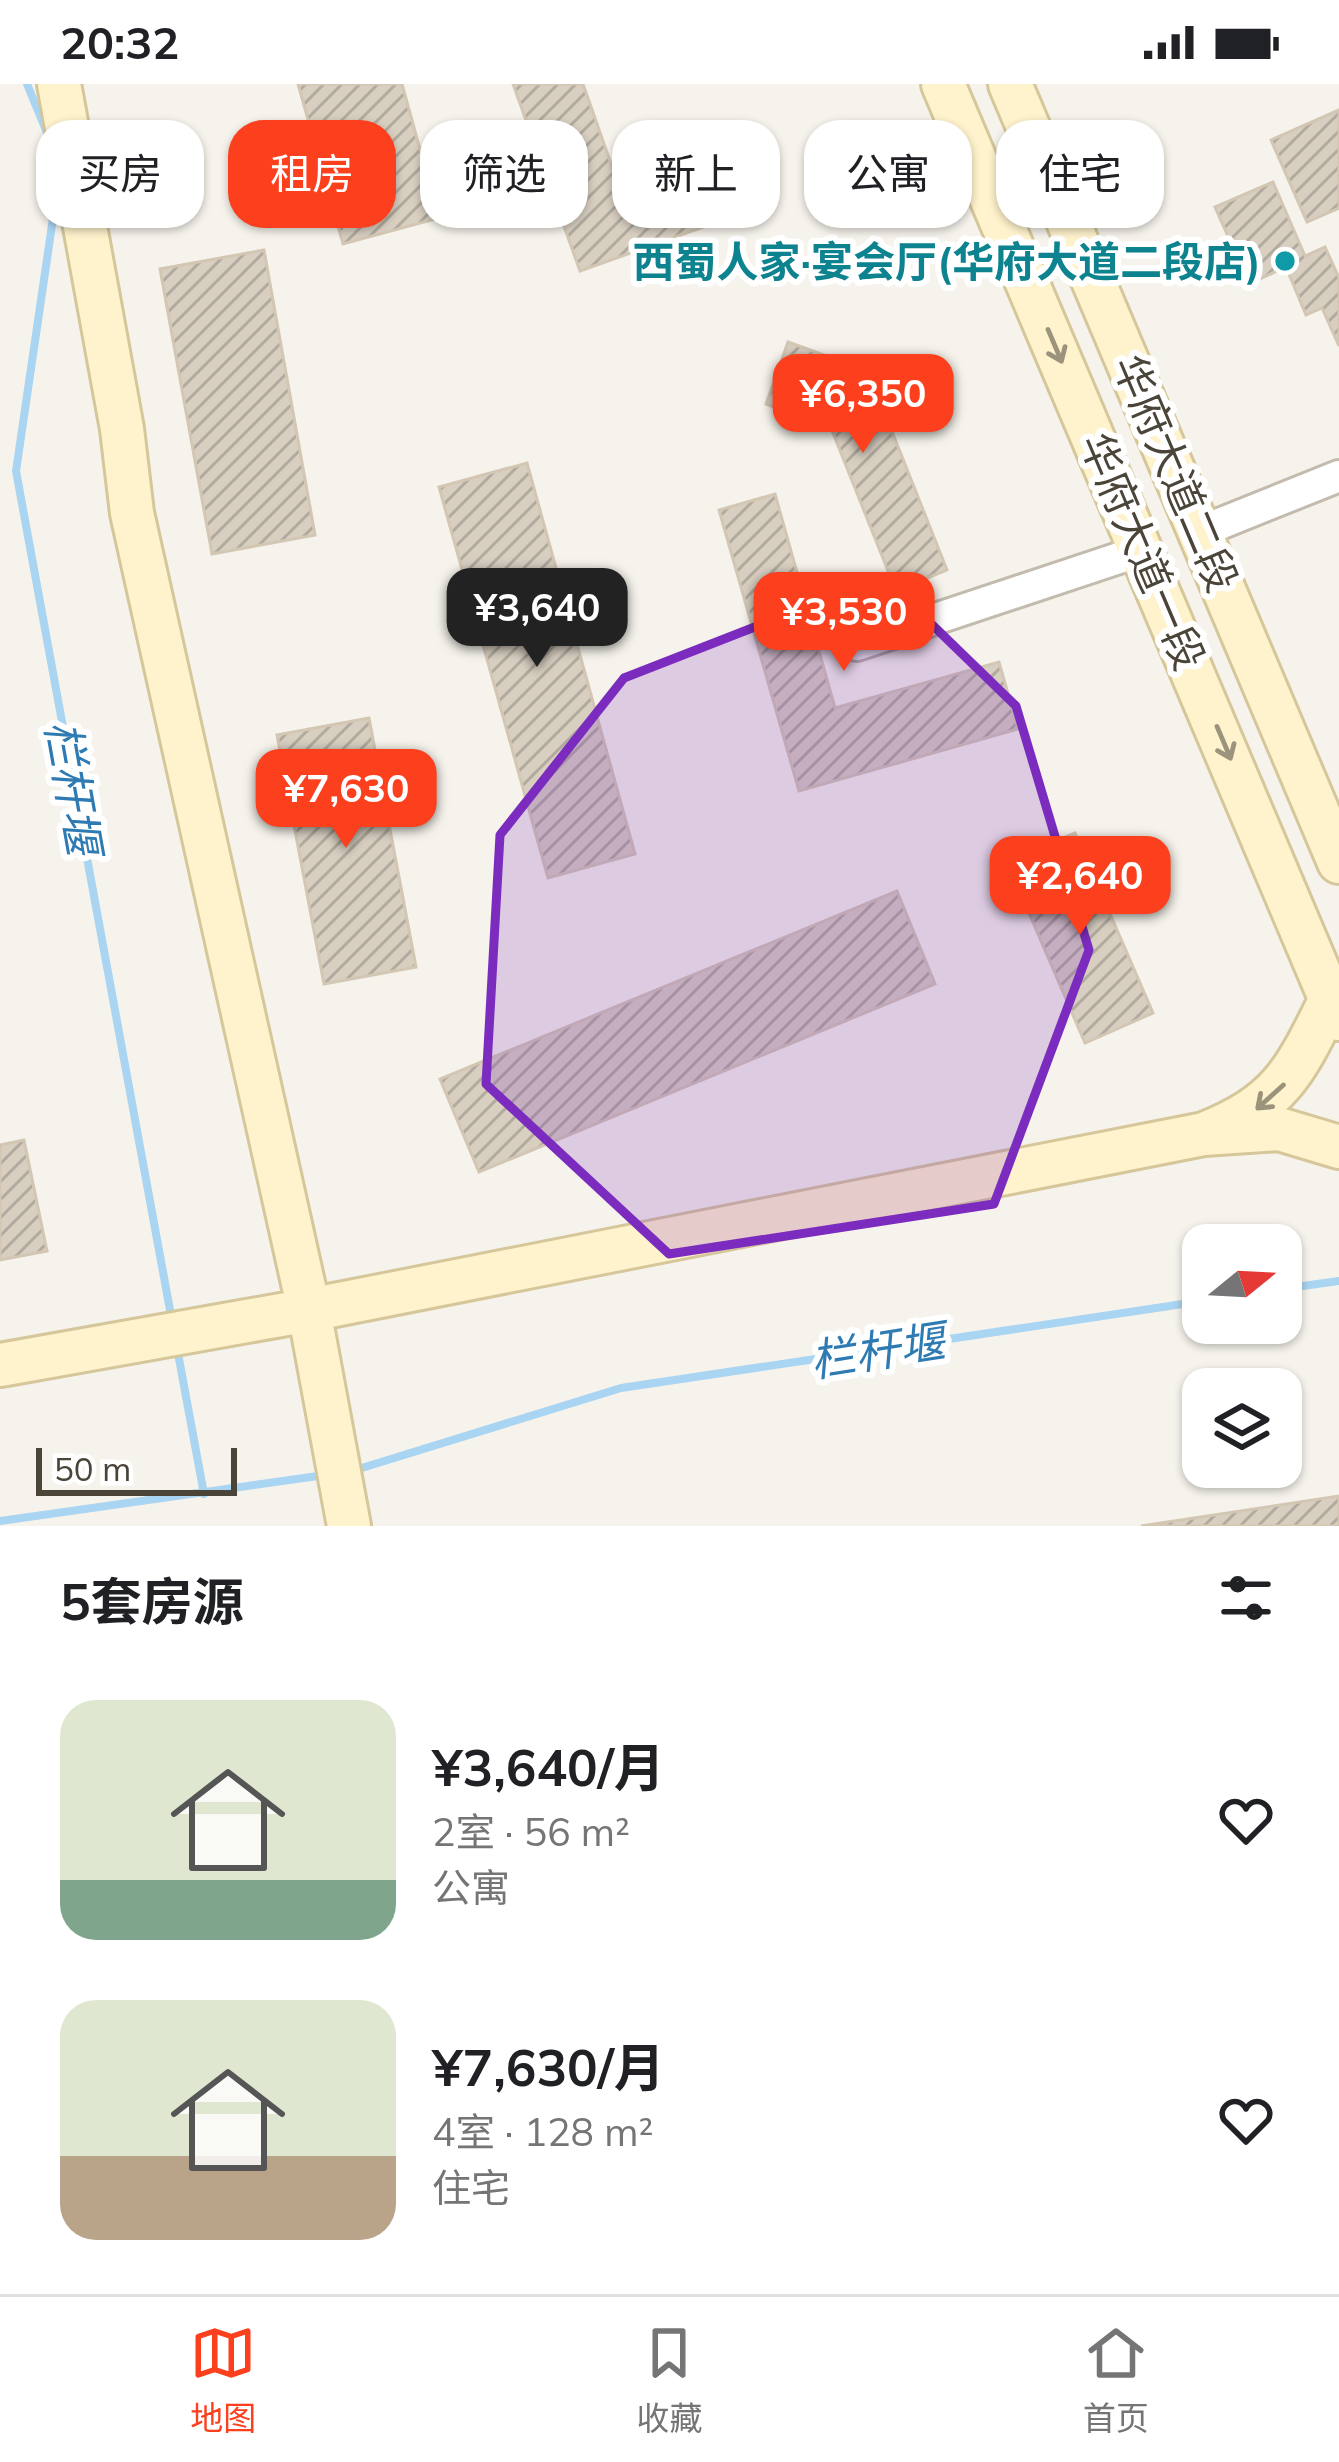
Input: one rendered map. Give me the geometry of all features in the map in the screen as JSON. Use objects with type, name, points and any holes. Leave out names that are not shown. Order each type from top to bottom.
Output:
[{"type":"street","points":[[59,84],[122,429],[132,513],[309,1310],[347,1518]]},
{"type":"street","name":"华府大道一段","points":[[943,84],[1335,1009]]},
{"type":"street","name":"华府大道二段","points":[[1010,84],[1339,862]]},
{"type":"street","points":[[1202,531],[1339,476]]},
{"type":"street","points":[[857,645],[1143,550]]},
{"type":"street","points":[[1204,1134],[1247,1117],[1273,1098],[1335,1009]]},
{"type":"street","points":[[0,1365],[186,1334],[1204,1134],[1279,1129],[1339,1147]]},
{"type":"highlighted area","points":[[883,577],[1016,706],[1089,950],[994,1204],[669,1254],[486,1084],[500,835],[624,678]]},
{"type":"building","points":[[298,84],[402,84],[420,149],[420,223],[343,244],[338,228],[396,228],[396,120],[308,120]]},
{"type":"building","points":[[513,84],[583,84],[612,167],[612,228],[701,228],[580,271],[565,228],[588,228],[588,120],[526,120]]},
{"type":"building","points":[[1339,110],[1339,208],[1307,222],[1271,140]]},
{"type":"building","name":"西蜀人家·宴会厅(华府大道二段店)","points":[[1273,182],[1305,256],[1325,247],[1339,278],[1339,346],[1322,308],[1306,315],[1286,267],[1249,284],[1215,207]]},
{"type":"building","points":[[264,250],[315,535],[212,554],[160,269]]},
{"type":"building","points":[[788,342],[868,371],[947,570],[896,591],[831,428],[766,404]]},
{"type":"building","points":[[527,463],[635,854],[548,878],[439,487]]},
{"type":"building","points":[[775,494],[835,708],[999,662],[1018,729],[799,791],[719,510]]},
{"type":"building","points":[[369,718],[416,967],[324,984],[277,735]]},
{"type":"building","points":[[1075,833],[1153,1013],[1085,1043],[1007,862]]},
{"type":"building","points":[[897,891],[935,984],[479,1172],[440,1079]]},
{"type":"building","points":[[24,1140],[47,1251],[0,1260],[0,1145]]},
{"type":"building","points":[[1339,1496],[1339,1526],[1141,1526]]},
{"type":"waterway","name":"栏杆堰","points":[[27,84],[42,120]]},
{"type":"waterway","name":"栏杆堰","points":[[52,228],[16,471],[172,1321]]},
{"type":"waterway","name":"栏杆堰","points":[[1302,1286],[1339,1281]]},
{"type":"waterway","name":"栏杆堰","points":[[352,1471],[621,1388],[1182,1304]]},
{"type":"waterway","name":"栏杆堰","points":[[177,1348],[204,1494]]},
{"type":"waterway","name":"栏杆堰","points":[[0,1521],[325,1475]]},
{"type":"place","name":"西蜀人家·宴会厅(华府大道二段店)","points":[[1285,261]]}]
